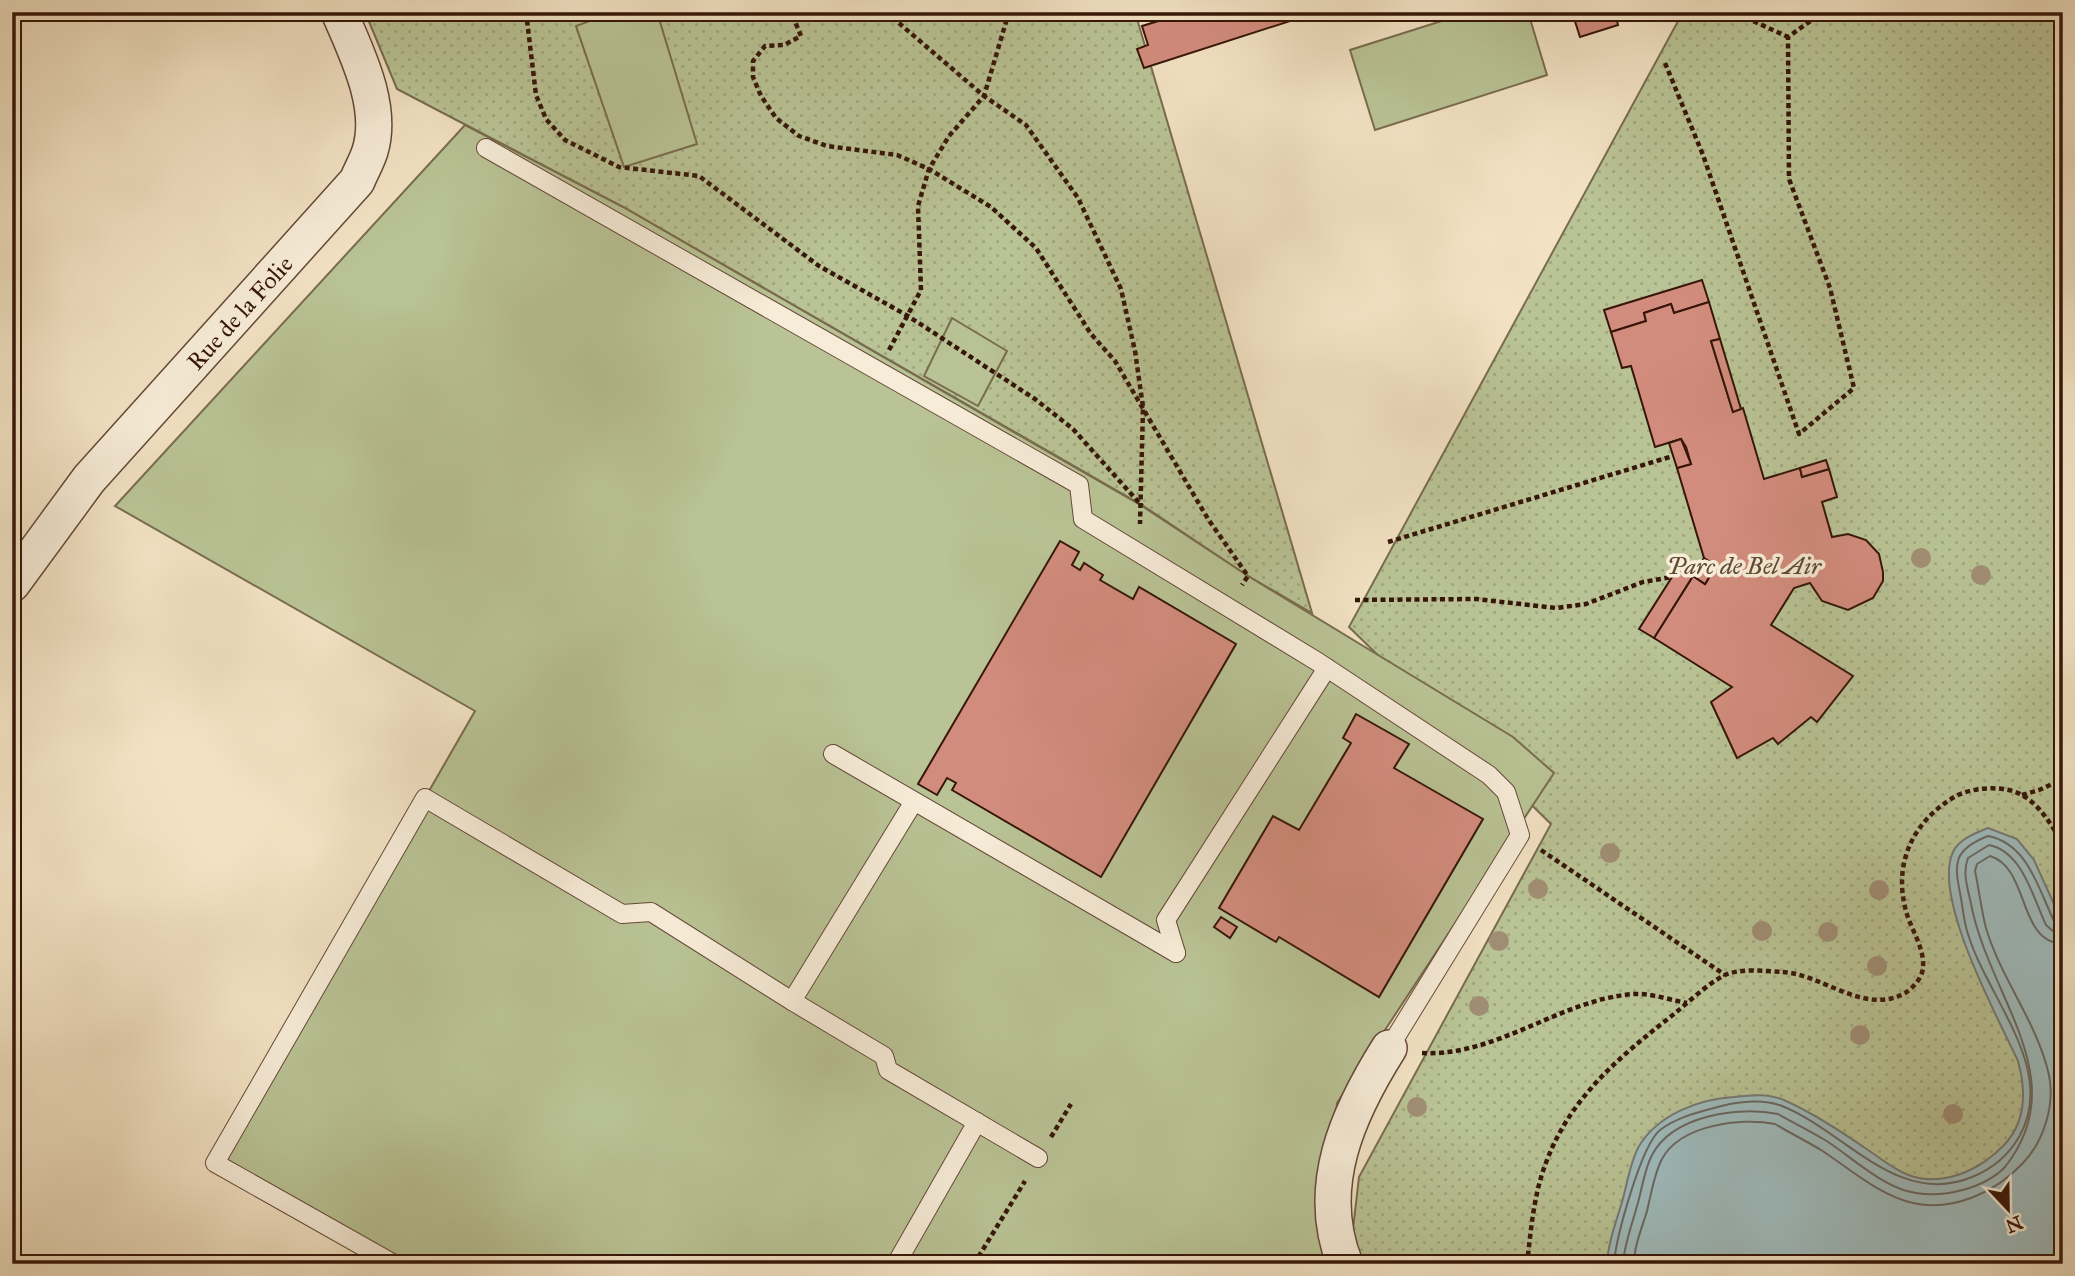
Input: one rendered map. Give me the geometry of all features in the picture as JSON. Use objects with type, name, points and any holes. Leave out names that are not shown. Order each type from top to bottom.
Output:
[{"type":"street","name":"Rue de la Folie","points":[[12,584],[89,479],[357,181],[371,148],[373,114],[365,76],[339,12]]},
{"type":"street","points":[[1345,1264],[1335,1237],[1331,1204],[1334,1171],[1345,1134],[1372,1076],[1389,1048]]},
{"type":"lane","points":[[486,148],[1079,485],[1083,519],[1327,668],[1489,775],[1506,792],[1520,835],[1389,1048]]},
{"type":"lane","points":[[833,754],[913,803],[1175,953],[1166,920],[1327,668]]},
{"type":"lane","points":[[394,1264],[215,1163],[425,798],[622,914],[651,912],[884,1056],[888,1069],[1038,1158]]},
{"type":"lane","points":[[792,1001],[913,803]]},
{"type":"lane","points":[[896,1264],[977,1122]]},
{"type":"path","points":[[526,12],[536,95],[545,119],[565,140],[619,167],[699,176],[819,266],[908,316],[1035,399],[1073,429],[1142,506]]},
{"type":"path","points":[[784,12],[794,19],[801,36],[785,44],[765,46],[753,61],[757,87],[776,118],[799,136],[827,146],[897,155],[929,169],[991,207],[1036,248],[1091,334],[1115,361],[1208,519],[1248,576],[1229,607]]},
{"type":"path","points":[[886,12],[984,96],[1026,125],[1078,198],[1121,289],[1135,351],[1143,408],[1142,520],[1130,547]]},
{"type":"path","points":[[877,372],[921,290],[918,206],[929,169],[949,136],[984,96],[1009,12]]},
{"type":"path","points":[[1788,37],[1822,12]]},
{"type":"path","points":[[1738,14],[1788,37]]},
{"type":"path","points":[[1665,62],[1703,155],[1799,434],[1854,388],[1830,288],[1789,179],[1788,37]]},
{"type":"path","points":[[1388,542],[1673,456]]},
{"type":"path","points":[[1355,600],[1476,600],[1556,608],[1587,604],[1643,582],[1672,577]]},
{"type":"path","points":[[1527,1264],[1534,1212],[1547,1159],[1582,1096],[1611,1064],[1725,975],[1739,972],[1786,972],[1868,999],[1888,999],[1904,993],[1917,982],[1923,969],[1922,953],[1905,908],[1901,875],[1907,846],[1923,822],[1940,806],[1960,794],[1978,789],[1998,789],[2022,794],[2063,779]]},
{"type":"path","points":[[2022,794],[2046,816],[2063,844]]},
{"type":"path","points":[[1520,835],[1725,975]]},
{"type":"path","points":[[1389,1048],[1419,1053],[1454,1050],[1571,1009],[1636,994],[1688,1003]]},
{"type":"path","points":[[974,1264],[1070,1104]]},
{"type":"green space","points":[[365,12],[1135,12],[1312,613],[1248,576],[1142,505],[623,207],[397,89]]},
{"type":"green space","points":[[614,12],[657,12],[697,144],[624,167],[576,26]]},
{"type":"green space","points":[[1470,12],[1528,12],[1547,75],[1375,130],[1350,50]]},
{"type":"green space","name":"Parc de Bel Air","points":[[1683,12],[2063,12],[2063,1264],[1349,1264],[1359,1177],[1551,824],[1349,627]]},
{"type":"green space","points":[[465,125],[623,207],[1142,506],[1248,576],[1513,737],[1554,773],[1337,1103],[1325,1264],[395,1264],[215,1163],[475,711],[115,506]]},
{"type":"green space","points":[[952,318],[1007,351],[978,406],[924,376]]},
{"type":"water","points":[[1988,828],[2017,839],[2034,860],[2063,924],[2063,1264],[1607,1264],[1631,1166],[1639,1146],[1647,1135],[1668,1117],[1693,1105],[1720,1098],[1754,1095],[1780,1098],[1828,1124],[1899,1170],[1919,1178],[1943,1178],[1966,1172],[1996,1153],[2012,1136],[2023,1105],[2021,1072],[1959,926],[1951,897],[1949,872],[1953,852],[1959,843]]},
{"type":"building","points":[[1188,12],[1318,12],[1144,68],[1137,49],[1148,45],[1142,26]]},
{"type":"building","points":[[1572,12],[1615,12],[1618,25],[1580,37]]},
{"type":"building","points":[[1702,280],[1709,302],[1674,313],[1671,304],[1644,313],[1646,321],[1611,332],[1604,310]]},
{"type":"building","points":[[1709,302],[1720,339],[1711,341],[1733,412],[1743,408],[1764,479],[1800,468],[1802,477],[1829,469],[1837,497],[1822,502],[1832,537],[1848,534],[1866,540],[1879,554],[1883,572],[1883,581],[1873,598],[1848,610],[1822,601],[1810,583],[1794,588],[1771,625],[1853,676],[1817,722],[1811,717],[1778,744],[1773,738],[1737,758],[1711,702],[1732,687],[1654,638],[1693,576],[1705,584],[1716,566],[1704,558],[1677,468],[1691,464],[1686,447],[1681,439],[1655,447],[1631,366],[1622,368],[1611,332],[1646,321],[1644,313],[1671,304],[1674,313]]},
{"type":"building","points":[[1720,339],[1741,409],[1733,412],[1711,341]]},
{"type":"building","points":[[1681,439],[1691,464],[1677,468],[1669,443]]},
{"type":"building","points":[[1826,460],[1829,469],[1802,477],[1800,468]]},
{"type":"building","points":[[1060,541],[1079,552],[1072,565],[1080,570],[1084,563],[1103,575],[1100,580],[1133,599],[1139,587],[1236,644],[1101,877],[952,790],[956,783],[947,778],[937,795],[918,784]]},
{"type":"building","points":[[1704,558],[1716,566],[1705,584],[1693,576],[1654,638],[1639,629],[1681,563],[1695,572]]},
{"type":"building","points":[[1356,714],[1409,744],[1394,768],[1483,819],[1379,997],[1279,937],[1276,942],[1219,908],[1273,816],[1299,830],[1351,743],[1343,738]]},
{"type":"building","points":[[1221,917],[1237,927],[1230,938],[1214,927]]}]
